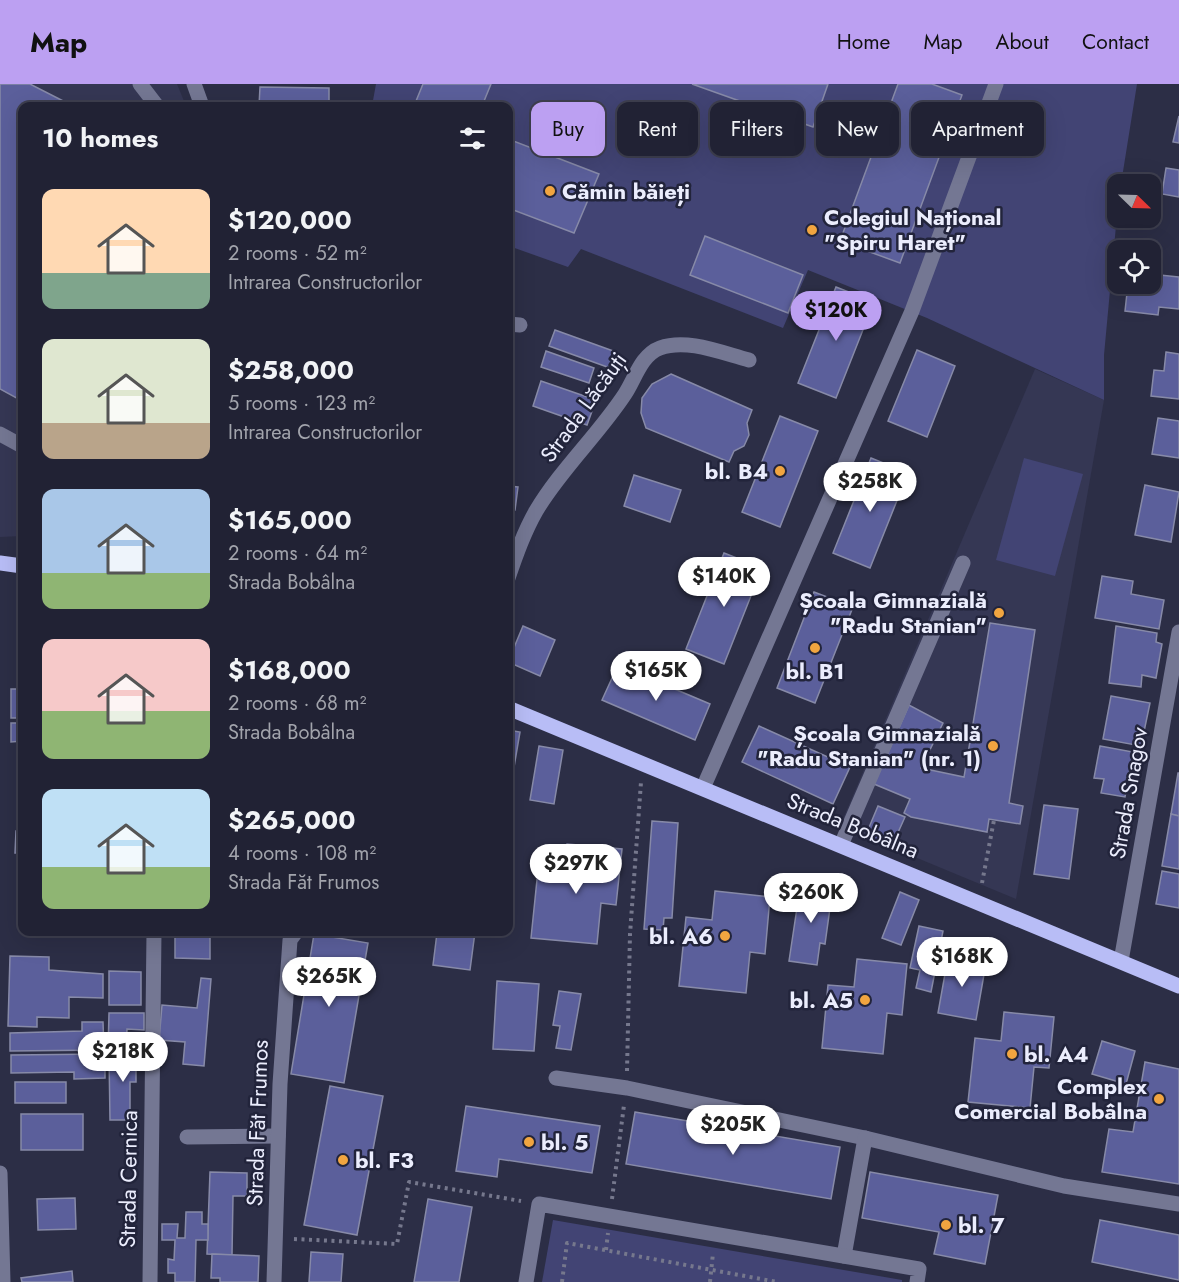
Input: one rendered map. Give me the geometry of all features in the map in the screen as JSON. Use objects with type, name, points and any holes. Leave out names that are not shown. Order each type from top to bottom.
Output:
[{"type":"main road","points":[[0,563],[18,565]]},
{"type":"main road","name":"Strada Bobâlna","points":[[513,710],[1179,986]]},
{"type":"street","points":[[140,84],[154,102]]},
{"type":"street","points":[[194,84],[201,102]]},
{"type":"street","points":[[703,788],[912,312],[996,84]]},
{"type":"street","name":"Strada Lăcăuți","points":[[513,564],[536,511],[550,490],[605,422],[648,355],[659,348],[685,345],[749,360]]},
{"type":"street","points":[[0,434],[18,444]]},
{"type":"street","points":[[842,845],[963,563]]},
{"type":"street","name":"Strada Snagov","points":[[1121,961],[1179,632]]},
{"type":"street","name":"Strada Cernica","points":[[150,1282],[154,936]]},
{"type":"street","name":"Strada Făt Frumos","points":[[274,1282],[279,1084],[290,940],[293,936]]},
{"type":"street","points":[[556,1078],[627,1088],[865,1138],[1064,1186],[1179,1204]]},
{"type":"street","points":[[188,1137],[278,1136]]},
{"type":"street","points":[[844,1256],[865,1138]]},
{"type":"street","points":[[0,1173],[3,1282]]},
{"type":"street","points":[[526,1282],[539,1204],[919,1269],[917,1282]]},
{"type":"path","points":[[610,1216],[627,1088],[630,934],[642,765]]},
{"type":"path","points":[[979,902],[994,819]]},
{"type":"path","points":[[275,1238],[397,1244],[409,1182],[539,1204]]},
{"type":"path","points":[[710,1282],[714,1234]]},
{"type":"path","points":[[562,1282],[567,1243],[777,1282]]},
{"type":"shaded area","points":[[0,84],[177,84],[184,102],[18,102],[18,536],[0,537]]},
{"type":"shaded area","name":"Colegiul Național \"Spiru Haret\"","points":[[376,84],[1137,84],[1123,174],[1107,174],[1107,228],[1116,228],[1115,240],[1107,240],[1107,294],[1110,294],[1104,355],[1104,400],[927,318],[808,270],[783,328],[581,249],[568,267],[513,247],[513,102],[373,102]]},
{"type":"shaded area","name":"Școala Gimnazială \"Radu Stanian\"","points":[[1035,369],[1104,400],[1016,899],[840,826]]},
{"type":"shaded area","points":[[1024,458],[1083,474],[1055,576],[996,560]]},
{"type":"shaded area","points":[[553,1220],[902,1280],[902,1282],[542,1282]]},
{"type":"building","points":[[0,84],[30,84],[65,102],[18,102],[18,399],[0,389]]},
{"type":"building","points":[[423,84],[491,84],[484,102],[416,102]]},
{"type":"building","points":[[692,84],[828,84],[822,102],[816,102],[816,118],[813,127],[804,124],[804,102],[743,102]]},
{"type":"building","name":"Colegiul Național \"Spiru Haret\"","points":[[898,84],[932,84],[962,95],[959,102],[911,102],[911,156],[939,156],[900,263],[840,241],[871,156],[899,156],[899,102],[891,102]]},
{"type":"building","points":[[260,87],[329,88],[329,102],[259,102]]},
{"type":"building","points":[[1179,116],[1179,143],[1173,142]]},
{"type":"building","name":"Cămin băieți","points":[[513,141],[531,148],[531,156],[552,156],[599,174],[574,233],[513,210]]},
{"type":"building","points":[[1166,168],[1179,170],[1179,197],[1162,194]]},
{"type":"building","points":[[705,236],[803,275],[788,313],[690,275]]},
{"type":"building","points":[[1161,275],[1179,277],[1179,309],[1159,307],[1158,315],[1125,311],[1127,294],[1161,294]]},
{"type":"building","points":[[836,287],[874,302],[836,398],[798,383]]},
{"type":"building","points":[[555,330],[616,352],[610,368],[549,346]]},
{"type":"building","points":[[917,350],[955,366],[927,437],[888,421]]},
{"type":"building","points":[[546,351],[594,368],[589,383],[541,367]]},
{"type":"building","points":[[1166,352],[1179,354],[1179,399],[1151,396],[1154,370],[1164,371]]},
{"type":"building","points":[[671,374],[752,410],[747,423],[749,435],[744,446],[734,451],[729,462],[646,428],[641,413],[642,398],[652,384]]},
{"type":"building","points":[[541,381],[596,400],[587,425],[533,406]]},
{"type":"building","name":"bl. B4","points":[[780,416],[818,431],[780,527],[742,512]]},
{"type":"building","points":[[1158,418],[1179,421],[1179,458],[1152,454]]},
{"type":"building","points":[[871,458],[908,473],[870,568],[833,553]]},
{"type":"building","points":[[634,475],[681,490],[670,522],[624,506]]},
{"type":"building","points":[[1145,485],[1179,492],[1171,542],[1135,535]]},
{"type":"building","points":[[513,486],[518,487],[515,510],[513,510]]},
{"type":"building","points":[[724,553],[762,568],[724,664],[686,649]]},
{"type":"building","points":[[1102,576],[1133,581],[1131,594],[1164,600],[1159,629],[1095,618]]},
{"type":"building","name":"bl. B1","points":[[814,592],[853,607],[815,703],[777,688]]},
{"type":"building","name":"Școala Gimnazială \"Radu Stanian\" (nr. 1)","points":[[990,623],[1035,630],[1009,803],[1023,806],[1020,824],[989,819],[987,832],[911,817],[904,813],[910,799],[874,784],[909,705],[943,723],[921,768],[964,777]]},
{"type":"building","points":[[523,626],[555,640],[540,676],[513,664],[513,650]]},
{"type":"building","points":[[1116,626],[1157,633],[1156,642],[1162,644],[1156,678],[1142,675],[1141,687],[1109,683]]},
{"type":"building","points":[[618,665],[710,704],[695,740],[602,700]]},
{"type":"building","points":[[11,689],[18,689],[18,718],[11,718]]},
{"type":"building","points":[[1111,696],[1150,703],[1141,746],[1103,739]]},
{"type":"building","points":[[11,723],[18,723],[18,741],[11,742]]},
{"type":"building","points":[[759,726],[850,767],[833,804],[742,762]]},
{"type":"building","points":[[513,731],[520,732],[513,773]]},
{"type":"building","points":[[539,746],[563,750],[554,804],[530,800]]},
{"type":"building","points":[[1100,746],[1133,752],[1125,797],[1101,793],[1104,779],[1094,778]]},
{"type":"building","points":[[1179,773],[1179,816],[1171,814]]},
{"type":"building","points":[[1044,805],[1078,809],[1069,879],[1034,874]]},
{"type":"building","points":[[878,806],[905,817],[891,848],[865,837]]},
{"type":"building","points":[[1171,814],[1179,816],[1179,869],[1162,866]]},
{"type":"building","points":[[652,821],[678,823],[672,918],[664,918],[663,930],[644,929]]},
{"type":"building","points":[[16,831],[18,831],[18,853],[15,853]]},
{"type":"building","points":[[567,844],[622,849],[616,905],[601,903],[597,944],[531,938],[538,870],[564,872]]},
{"type":"building","points":[[1162,871],[1179,874],[1179,908],[1156,904]]},
{"type":"building","points":[[816,883],[833,886],[825,944],[820,943],[817,965],[789,961],[800,888],[815,891]]},
{"type":"building","name":"bl. A6","points":[[715,891],[770,897],[765,954],[750,952],[746,993],[679,986],[686,917],[712,920]]},
{"type":"building","points":[[900,892],[919,900],[901,945],[882,938]]},
{"type":"building","points":[[919,926],[943,931],[931,992],[916,988],[920,970],[910,968]]},
{"type":"building","points":[[175,936],[210,936],[210,959],[175,958]]},
{"type":"building","points":[[314,936],[368,943],[344,1083],[291,1074]]},
{"type":"building","points":[[437,936],[474,936],[470,970],[433,965]]},
{"type":"building","points":[[10,956],[49,957],[49,970],[103,974],[103,998],[69,997],[69,1018],[37,1017],[37,1027],[8,1026]]},
{"type":"building","points":[[948,957],[986,963],[976,1020],[938,1013]]},
{"type":"building","name":"bl. A5","points":[[857,959],[907,964],[902,1015],[887,1013],[883,1054],[822,1048],[828,985],[854,987]]},
{"type":"building","points":[[109,971],[141,972],[141,1005],[109,1005]]},
{"type":"building","points":[[201,978],[211,979],[204,1066],[183,1064],[185,1042],[159,1040],[162,1005],[197,1008]]},
{"type":"building","points":[[497,981],[539,984],[534,1051],[493,1049]]},
{"type":"building","points":[[559,991],[581,994],[571,1050],[556,1048],[560,1026],[553,1025]]},
{"type":"building","name":"bl. A4","points":[[1004,1012],[1054,1017],[1049,1068],[1034,1067],[1030,1108],[968,1102],[975,1038],[1001,1041]]},
{"type":"building","points":[[109,1013],[144,1013],[144,1030],[127,1029],[126,1051],[108,1051]]},
{"type":"building","points":[[82,1022],[103,1022],[104,1050],[10,1051],[10,1033],[82,1031]]},
{"type":"building","points":[[1102,1041],[1135,1051],[1126,1084],[1092,1074]]},
{"type":"building","points":[[105,1054],[105,1078],[74,1079],[74,1072],[11,1073],[11,1055]]},
{"type":"building","points":[[146,1054],[146,1070],[136,1070],[136,1082],[130,1082],[130,1120],[110,1120],[109,1055]]},
{"type":"building","name":"Complex Comercial Bobâlna","points":[[1145,1062],[1179,1069],[1179,1184],[1102,1172],[1109,1129],[1133,1132]]},
{"type":"building","points":[[15,1082],[66,1082],[66,1103],[15,1103]]},
{"type":"building","name":"bl. F3","points":[[330,1086],[383,1096],[357,1235],[304,1225]]},
{"type":"building","name":"bl. 5","points":[[466,1106],[600,1126],[592,1173],[499,1159],[497,1177],[456,1171]]},
{"type":"building","points":[[635,1112],[840,1147],[831,1199],[626,1164]]},
{"type":"building","points":[[21,1114],[83,1114],[83,1150],[21,1150]]},
{"type":"building","points":[[210,1172],[247,1173],[247,1196],[233,1196],[232,1255],[207,1254]]},
{"type":"building","name":"bl. 7","points":[[870,1172],[998,1195],[985,1264],[934,1254],[939,1232],[862,1218]]},
{"type":"building","points":[[75,1198],[76,1229],[38,1230],[37,1199]]},
{"type":"building","points":[[428,1199],[472,1207],[459,1282],[414,1282]]},
{"type":"building","points":[[186,1212],[202,1212],[202,1224],[208,1224],[208,1240],[196,1240],[195,1282],[175,1282],[175,1273],[168,1273],[168,1259],[174,1260],[175,1240],[162,1240],[162,1224],[178,1224],[177,1238],[185,1238]]},
{"type":"building","points":[[1100,1220],[1179,1235],[1179,1280],[1092,1262]]},
{"type":"building","points":[[311,1252],[343,1254],[341,1282],[309,1282]]},
{"type":"building","points":[[212,1254],[259,1256],[258,1282],[220,1282],[220,1278],[211,1278]]},
{"type":"building","points":[[72,1271],[73,1282],[22,1282],[21,1278]]},
{"type":"place","name":"Cămin băieți","points":[[550,191]]},
{"type":"place","name":"Colegiul Național \"Spiru Haret\"","points":[[812,230]]},
{"type":"place","name":"bl. B4","points":[[780,471]]},
{"type":"place","name":"Școala Gimnazială \"Radu Stanian\"","points":[[999,613]]},
{"type":"place","name":"bl. B1","points":[[815,648]]},
{"type":"place","name":"Școala Gimnazială \"Radu Stanian\" (nr. 1)","points":[[993,746]]},
{"type":"place","name":"bl. A6","points":[[725,936]]},
{"type":"place","name":"bl. A5","points":[[865,1000]]},
{"type":"place","name":"bl. A4","points":[[1012,1054]]},
{"type":"place","name":"Complex Comercial Bobâlna","points":[[1159,1099]]},
{"type":"place","name":"bl. 5","points":[[529,1142]]},
{"type":"place","name":"bl. F3","points":[[343,1160]]},
{"type":"place","name":"bl. 7","points":[[946,1225]]}]
